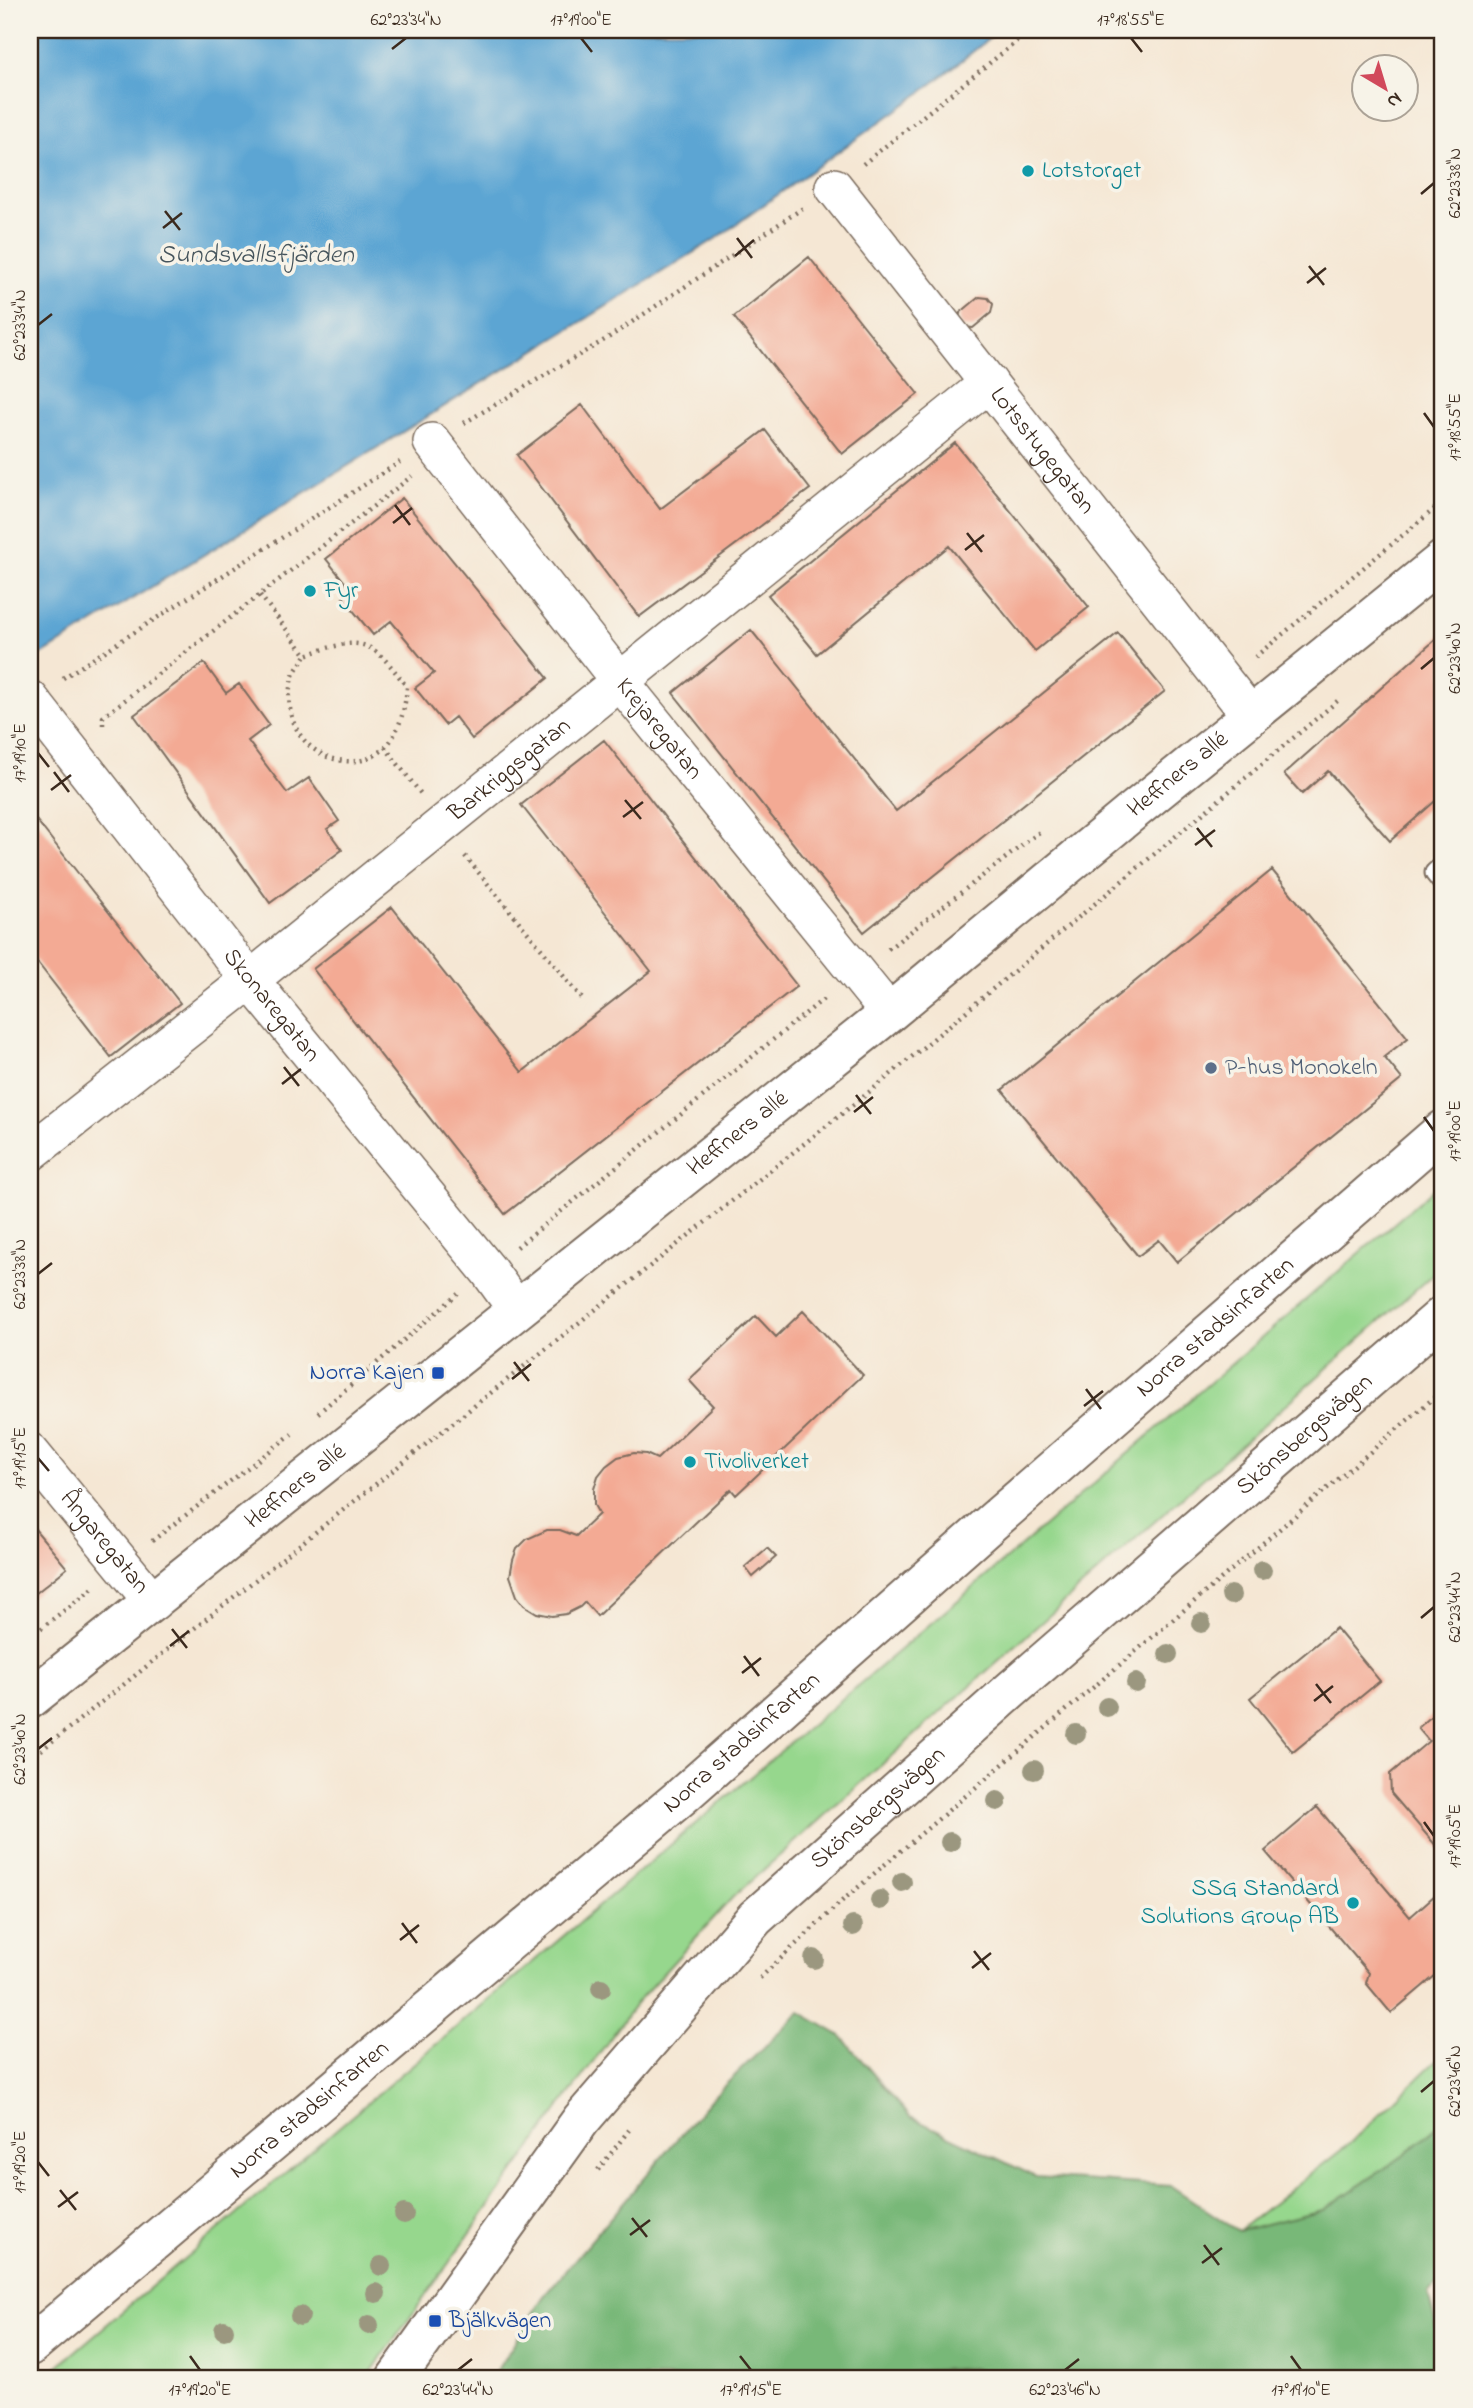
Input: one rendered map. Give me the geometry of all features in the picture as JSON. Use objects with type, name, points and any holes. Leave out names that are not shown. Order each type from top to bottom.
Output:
[{"type":"main road","name":"Heffners allé","points":[[30,1699],[153,1602],[242,1527],[890,1013],[1443,560]]},
{"type":"main road","name":"Norra stadsinfarten","points":[[30,2346],[682,1796],[1443,1130]]},
{"type":"main road","name":"Norra stadsinfarten","points":[[30,2374],[524,1957],[1443,1162]]},
{"type":"main road","name":"Skönsbergsvägen","points":[[396,2378],[581,2120],[755,1918],[1010,1691],[1443,1315]]},
{"type":"street","name":"Lotsstugegatan","points":[[834,187],[1251,716]]},
{"type":"street","name":"Barkriggsgatan","points":[[30,1153],[250,980],[989,383]]},
{"type":"street","name":"Krejaregatan","points":[[432,442],[619,680],[890,1013]]},
{"type":"street","name":"Skonaregatan","points":[[30,699],[250,980],[488,1270],[517,1310]]},
{"type":"street","name":"Ångaregatan","points":[[30,1452],[153,1602]]},
{"type":"lane","points":[[1443,866],[1435,873],[1443,883]]},
{"type":"path","points":[[30,699],[432,442],[608,338],[834,187],[1031,30]]},
{"type":"path","points":[[1224,682],[1443,502]]},
{"type":"path","points":[[260,594],[306,654]]},
{"type":"path","points":[[351,643],[376,650],[384,656],[407,687],[402,718],[385,747],[369,758],[354,762],[326,757],[308,745],[295,729],[289,703],[293,677],[306,654],[351,643]]},
{"type":"path","points":[[30,1759],[878,1086],[1351,690]]},
{"type":"path","points":[[385,747],[428,803]]},
{"type":"path","points":[[317,1415],[488,1270],[858,972],[1042,830]]},
{"type":"path","points":[[462,853],[584,1001]]},
{"type":"path","name":"Skönsbergsvägen","points":[[759,1979],[842,1901],[1443,1390]]},
{"type":"path","points":[[30,1637],[296,1431]]},
{"type":"path","points":[[592,2178],[634,2124]]},
{"type":"green space","points":[[1443,1181],[1443,1265],[733,1897],[637,2002],[367,2378],[44,2378],[983,1579]]},
{"type":"green space","points":[[800,2012],[841,2036],[910,2117],[1036,2177],[1171,2186],[1238,2231],[1323,2210],[1406,2154],[1443,2122],[1443,2278],[1428,2293],[1436,2327],[1443,2336],[1443,2378],[997,2378],[973,2368],[919,2371],[878,2378],[492,2378],[543,2297],[711,2099]]},
{"type":"green space","points":[[1443,2054],[1443,2122],[1406,2154],[1323,2210],[1238,2231],[1349,2144]]},
{"type":"green space","points":[[973,2368],[997,2378],[878,2378],[919,2371]]},
{"type":"water","name":"Sundsvallsfjärden","points":[[30,30],[1000,30],[922,92],[717,238],[30,662]]},
{"type":"building","points":[[809,257],[918,394],[842,454],[734,317]]},
{"type":"building","points":[[979,297],[988,298],[993,304],[991,313],[973,328],[963,327],[959,322],[960,313]]},
{"type":"building","points":[[582,405],[660,509],[765,430],[810,489],[639,617],[517,455]]},
{"type":"building","points":[[955,443],[1089,607],[1035,651],[949,546],[817,654],[768,595]]},
{"type":"building","points":[[402,498],[548,678],[472,739],[455,717],[445,725],[415,688],[434,673],[391,621],[373,635],[343,598],[352,591],[326,559]]},
{"type":"building","points":[[751,630],[896,811],[1118,633],[1165,691],[864,932],[673,693]]},
{"type":"building","points":[[1443,633],[1443,794],[1390,841],[1328,771],[1302,794],[1284,774]]},
{"type":"building","points":[[204,663],[226,693],[239,684],[269,725],[248,741],[287,793],[309,778],[339,821],[327,829],[342,850],[270,903],[134,715]]},
{"type":"building","points":[[604,740],[797,986],[505,1214],[313,969],[392,907],[522,1072],[651,971],[521,805]]},
{"type":"building","points":[[30,812],[180,1003],[111,1057],[30,953]]},
{"type":"building","name":"P-hus Monokeln","points":[[1272,870],[1408,1038],[1384,1057],[1402,1079],[1177,1262],[1159,1240],[1138,1256],[1002,1090]]},
{"type":"building","name":"Tivoliverket","points":[[803,1311],[863,1375],[736,1495],[731,1489],[597,1616],[585,1602],[566,1614],[552,1616],[537,1613],[524,1605],[517,1596],[510,1576],[517,1549],[527,1539],[547,1530],[560,1530],[576,1536],[599,1514],[594,1505],[594,1489],[598,1476],[606,1466],[618,1457],[634,1453],[657,1459],[713,1406],[689,1380],[756,1316],[776,1337]]},
{"type":"building","points":[[30,1523],[67,1568],[30,1598]]},
{"type":"building","points":[[767,1548],[776,1557],[753,1577],[745,1567]]},
{"type":"building","points":[[1336,1628],[1380,1681],[1293,1752],[1250,1698]]},
{"type":"building","points":[[1443,1706],[1443,1854],[1391,1793],[1390,1774],[1429,1741],[1418,1728]]},
{"type":"building","name":"SSG Standard Solutions Group AB","points":[[1317,1807],[1410,1917],[1443,1888],[1443,1969],[1391,2013],[1366,1983],[1369,1973],[1265,1851]]},
{"type":"place","name":"Lotstorget","points":[[1028,171]]},
{"type":"place","name":"Fyr","points":[[310,591]]},
{"type":"place","name":"P-hus Monokeln","points":[[1211,1068]]},
{"type":"place","name":"Norra Kajen","points":[[438,1373]]},
{"type":"place","name":"Tivoliverket","points":[[690,1462]]},
{"type":"place","name":"SSG Standard Solutions Group AB","points":[[1353,1903]]},
{"type":"place","name":"Bjälkvägen","points":[[435,2321]]}]
